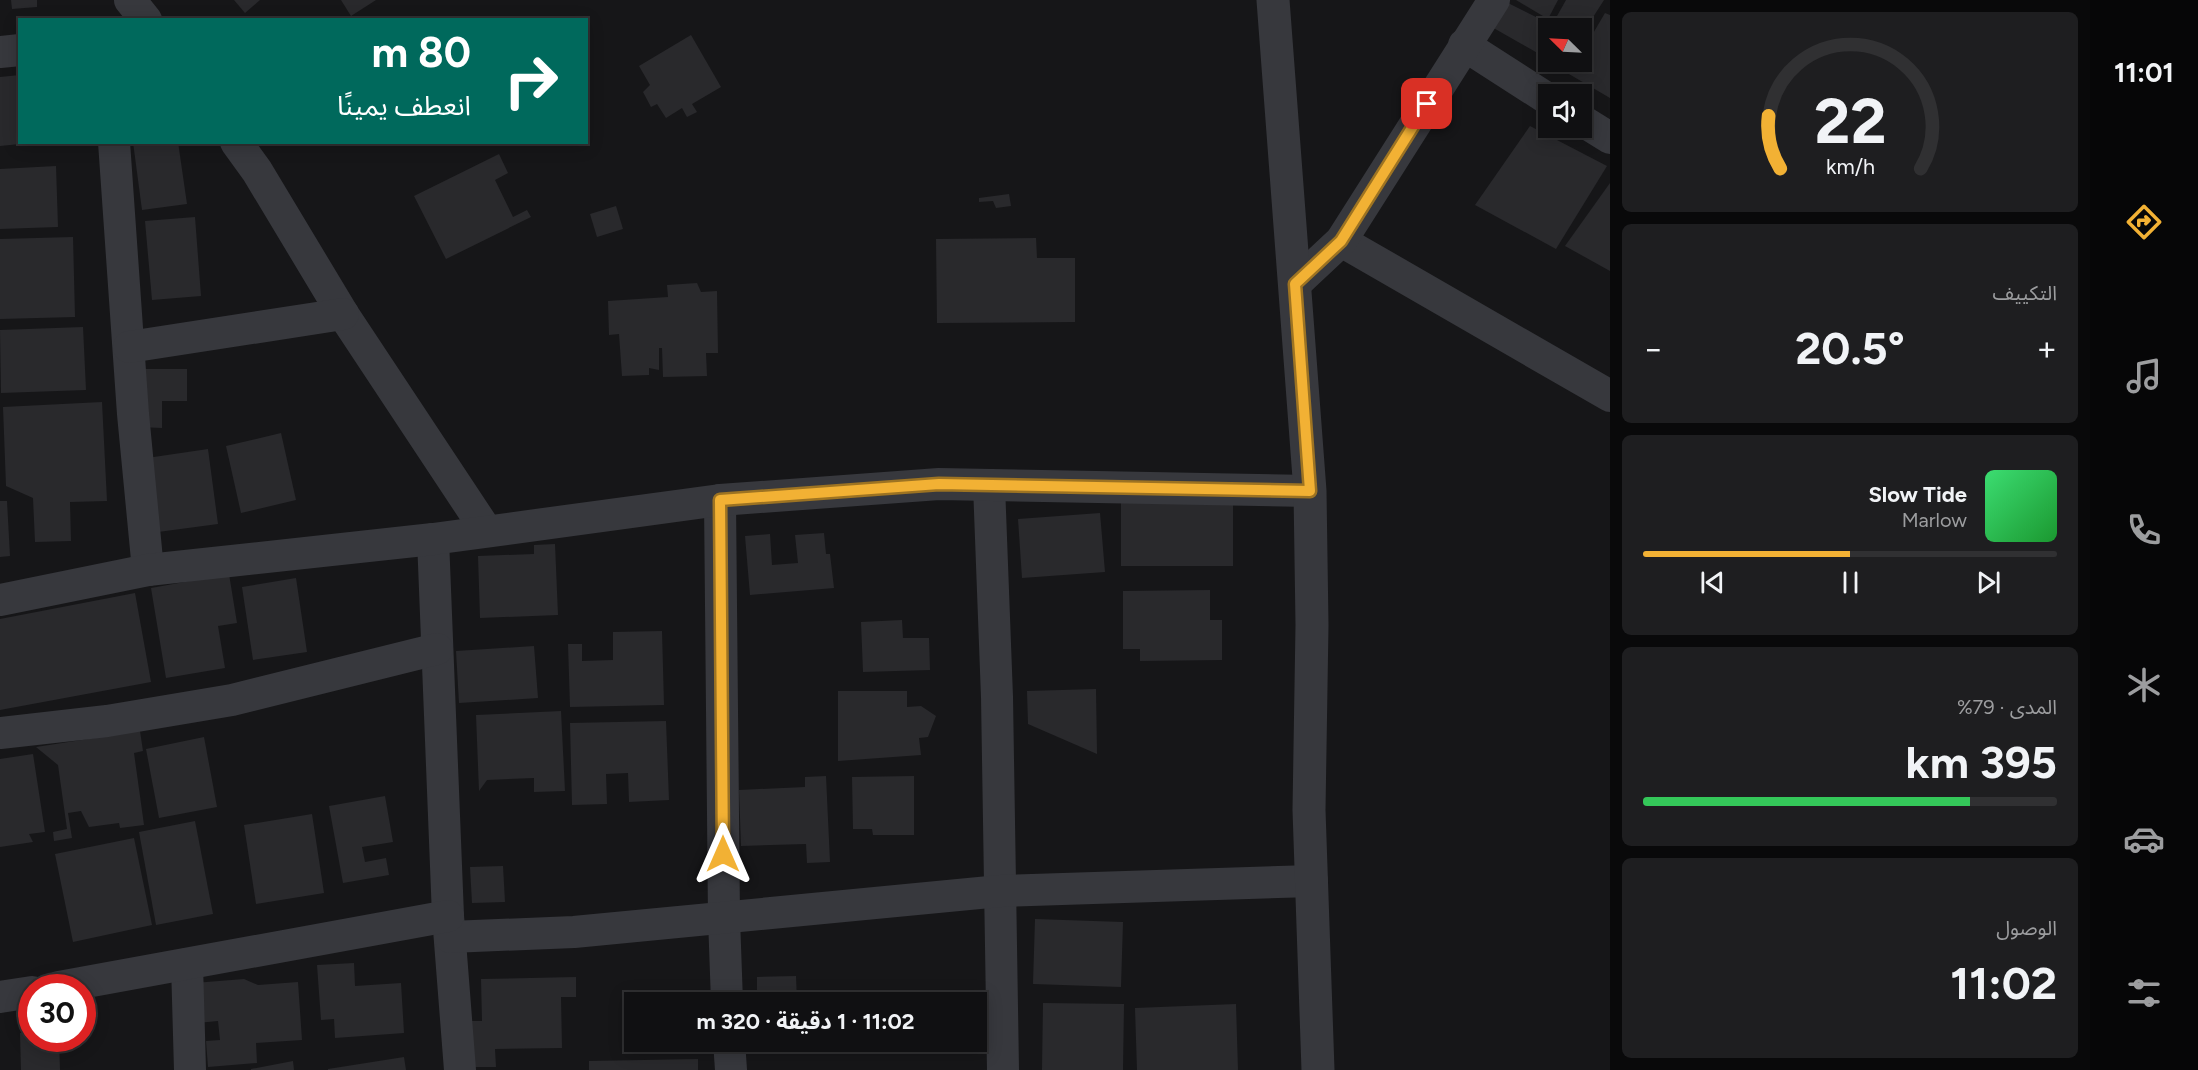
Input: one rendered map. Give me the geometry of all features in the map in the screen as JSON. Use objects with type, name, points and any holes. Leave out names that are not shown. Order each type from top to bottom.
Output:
[{"type":"street","points":[[130,0],[144,18]]},
{"type":"street","points":[[1273,0],[1310,491],[1312,626],[1310,810],[1318,1070]]},
{"type":"street","points":[[1295,284],[1341,241],[1494,0]]},
{"type":"street","points":[[1464,45],[1538,93]]},
{"type":"street","points":[[0,52],[18,50]]},
{"type":"street","points":[[1592,127],[1610,138]]},
{"type":"street","points":[[114,144],[148,570]]},
{"type":"street","points":[[237,144],[343,314],[486,530]]},
{"type":"street","points":[[1341,241],[1610,396]]},
{"type":"street","points":[[129,347],[343,314]]},
{"type":"street","points":[[0,600],[148,570],[433,539],[720,500],[939,484],[1310,491]]},
{"type":"street","points":[[989,485],[997,697],[1003,1070]]},
{"type":"street","points":[[720,500],[724,918],[728,992]]},
{"type":"street","points":[[433,539],[449,926],[460,1070]]},
{"type":"street","points":[[0,733],[106,722],[232,699],[437,649]]},
{"type":"street","points":[[96,980],[187,964],[449,926],[574,932],[1000,891],[1312,881]]},
{"type":"street","points":[[187,964],[190,1070]]},
{"type":"street","points":[[0,997],[18,994]]},
{"type":"street","points":[[729,1052],[730,1070]]},
{"type":"building","points":[[11,0],[37,0],[37,7],[12,9]]},
{"type":"building","points":[[234,0],[260,0],[245,13]]},
{"type":"building","points":[[341,0],[376,0],[351,16]]},
{"type":"building","points":[[1516,0],[1558,0],[1549,18]]},
{"type":"building","points":[[1566,0],[1604,0],[1592,19],[1556,18]]},
{"type":"building","points":[[1504,1],[1538,18],[1538,53],[1490,26]]},
{"type":"building","points":[[1605,13],[1610,15],[1610,98],[1592,87],[1592,84],[1586,84],[1569,74],[1570,72],[1592,72],[1592,35]]},
{"type":"building","points":[[691,35],[721,87],[692,104],[697,112],[687,117],[682,108],[666,118],[657,104],[651,107],[643,92],[650,85],[639,66]]},
{"type":"building","points":[[18,75],[18,144],[20,144],[0,146],[0,77]]},
{"type":"building","points":[[1530,126],[1538,130],[1538,138],[1553,138],[1607,166],[1556,249],[1475,205]]},
{"type":"building","points":[[133,144],[178,144],[187,204],[142,210]]},
{"type":"building","points":[[499,154],[508,173],[495,180],[513,217],[527,210],[531,217],[446,259],[414,196]]},
{"type":"building","points":[[56,166],[58,227],[0,229],[0,169]]},
{"type":"building","points":[[1610,183],[1610,271],[1565,246]]},
{"type":"building","points":[[1009,194],[1011,206],[996,208],[993,201],[979,202],[979,198]]},
{"type":"building","points":[[616,206],[623,229],[597,237],[590,214]]},
{"type":"building","points":[[195,217],[201,296],[152,300],[145,221]]},
{"type":"building","points":[[73,237],[75,317],[0,319],[0,239]]},
{"type":"building","points":[[1036,238],[1037,258],[1075,258],[1075,322],[937,323],[936,239]]},
{"type":"building","points":[[697,283],[701,292],[717,291],[718,353],[706,353],[707,376],[663,377],[662,348],[659,348],[659,370],[649,368],[649,375],[622,376],[619,334],[609,335],[608,301],[668,297],[667,285]]},
{"type":"building","points":[[83,327],[86,390],[1,393],[0,330]]},
{"type":"building","points":[[140,369],[187,369],[187,401],[162,401],[162,428],[140,427]]},
{"type":"building","points":[[102,402],[107,501],[70,502],[71,541],[35,542],[33,498],[6,486],[3,407]]},
{"type":"building","points":[[281,433],[296,500],[241,513],[226,446]]},
{"type":"building","points":[[208,449],[218,524],[158,532],[147,458]]},
{"type":"building","points":[[1121,499],[1233,499],[1233,566],[1121,566]]},
{"type":"building","points":[[0,501],[7,501],[10,556],[0,557]]},
{"type":"building","points":[[1100,513],[1105,572],[1022,578],[1018,519]]},
{"type":"building","points":[[824,533],[826,554],[830,554],[834,588],[750,595],[745,536],[770,534],[772,565],[798,563],[795,535]]},
{"type":"building","points":[[555,544],[558,615],[480,618],[478,556],[534,554],[534,545]]},
{"type":"building","points":[[229,574],[237,623],[218,626],[225,668],[166,678],[151,588]]},
{"type":"building","points":[[296,578],[307,652],[253,660],[242,587]]},
{"type":"building","points":[[1210,590],[1210,620],[1222,620],[1222,660],[1140,661],[1140,649],[1123,649],[1123,591]]},
{"type":"building","points":[[135,593],[151,682],[0,710],[0,619]]},
{"type":"building","points":[[902,620],[903,638],[929,638],[930,670],[863,672],[861,622]]},
{"type":"building","points":[[662,631],[664,705],[570,707],[568,644],[582,644],[582,661],[613,660],[613,632]]},
{"type":"building","points":[[534,646],[538,698],[459,703],[456,651]]},
{"type":"building","points":[[1096,689],[1097,754],[1028,724],[1027,691]]},
{"type":"building","points":[[838,691],[907,691],[907,707],[921,706],[936,716],[928,737],[919,738],[921,755],[838,761]]},
{"type":"building","points":[[561,711],[565,791],[534,792],[534,778],[487,780],[479,791],[476,715]]},
{"type":"building","points":[[666,721],[669,800],[629,802],[628,773],[606,774],[607,804],[572,805],[570,723]]},
{"type":"building","points":[[140,731],[143,751],[134,753],[144,825],[120,828],[119,823],[89,827],[81,811],[68,813],[72,838],[54,841],[53,832],[67,829],[58,765],[36,747]]},
{"type":"building","points":[[204,737],[217,807],[159,818],[146,749]]},
{"type":"building","points":[[33,754],[45,832],[29,834],[33,842],[0,847],[0,759]]},
{"type":"building","points":[[826,776],[830,862],[807,863],[806,844],[741,846],[739,790],[805,787],[805,777]]},
{"type":"building","points":[[914,776],[914,835],[873,835],[872,829],[853,829],[852,777]]},
{"type":"building","points":[[385,796],[393,842],[362,847],[365,862],[386,858],[389,875],[343,883],[329,806]]},
{"type":"building","points":[[312,814],[324,893],[256,904],[244,825]]},
{"type":"building","points":[[195,821],[213,914],[156,925],[139,832]]},
{"type":"building","points":[[134,838],[152,925],[73,942],[55,854]]},
{"type":"building","points":[[503,866],[505,902],[472,903],[470,867]]},
{"type":"building","points":[[1035,919],[1123,922],[1121,987],[1033,984]]},
{"type":"building","points":[[354,963],[355,986],[401,983],[404,1033],[335,1038],[334,1019],[321,1020],[317,965]]},
{"type":"building","points":[[796,976],[797,992],[757,992],[757,977]]},
{"type":"building","points":[[576,977],[576,997],[561,997],[562,1048],[495,1049],[496,1067],[465,1067],[465,1021],[482,1021],[481,979]]},
{"type":"building","points":[[244,979],[258,985],[298,982],[302,1040],[256,1043],[257,1063],[208,1067],[206,1041],[220,1040],[218,1021],[197,1023],[194,983]]},
{"type":"building","points":[[1043,1003],[1124,1004],[1123,1070],[1042,1070]]},
{"type":"building","points":[[1236,1004],[1238,1070],[1137,1070],[1135,1008]]},
{"type":"building","points":[[21,1052],[59,1052],[60,1070],[21,1070]]},
{"type":"building","points":[[404,1057],[406,1070],[328,1070],[328,1069]]},
{"type":"building","points":[[698,1059],[698,1070],[589,1070],[589,1061]]},
{"type":"building","points":[[293,1061],[294,1070],[251,1070],[251,1069]]},
{"type":"route","points":[[723,854],[720,500],[939,484],[1310,491],[1295,284],[1341,241],[1427,104]]}]
